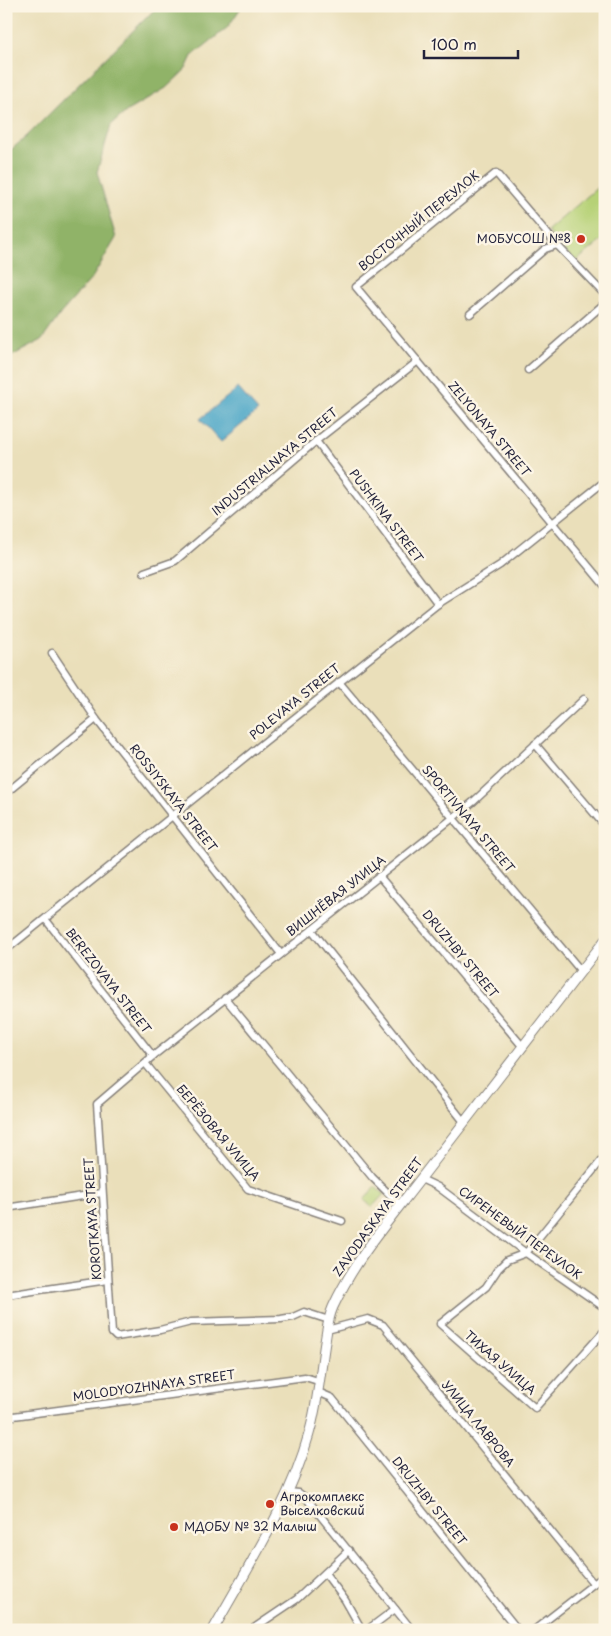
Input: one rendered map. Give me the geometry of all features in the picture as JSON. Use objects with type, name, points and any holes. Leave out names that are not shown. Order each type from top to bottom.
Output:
[{"type":"main road","name":"ZAVODASKAYA STREET","points":[[214,1630],[288,1492],[310,1432],[332,1309],[349,1274],[605,940]]},
{"type":"street","name":"ВОСТОЧНЫЙ ПЕРЕУЛОК","points":[[356,287],[496,173],[557,245]]},
{"type":"street","points":[[470,314],[545,249],[557,245],[605,295]]},
{"type":"street","name":"ZELYONAYA STREET","points":[[356,287],[605,586]]},
{"type":"street","points":[[528,370],[605,303]]},
{"type":"street","name":"INDUSTRIALNAYA STREET","points":[[144,572],[175,561],[316,441],[418,362]]},
{"type":"street","name":"PUSHKINA STREET","points":[[316,441],[438,604]]},
{"type":"street","name":"POLEVAYA STREET","points":[[6,950],[46,920],[438,604],[500,565],[605,481]]},
{"type":"street","name":"ROSSIYSKAYA STREET","points":[[52,653],[96,719],[281,954]]},
{"type":"street","name":"SPORTIVNAYA STREET","points":[[339,682],[580,971]]},
{"type":"street","name":"ВИШНЁВАЯ УЛИЦА","points":[[97,1104],[225,998],[473,802],[584,699]]},
{"type":"street","points":[[6,792],[96,719]]},
{"type":"street","points":[[535,744],[605,826]]},
{"type":"street","name":"DRUZHBY STREET","points":[[380,876],[523,1047]]},
{"type":"street","name":"BEREZOVAYA STREET","points":[[46,920],[153,1056]]},
{"type":"street","points":[[312,930],[464,1122]]},
{"type":"street","points":[[225,998],[372,1177],[400,1205]]},
{"type":"street","name":"БЕРЁЗОВАЯ УЛИЦА","points":[[145,1063],[248,1189],[342,1220]]},
{"type":"street","name":"KOROTKAYA STREET","points":[[97,1104],[112,1333],[116,1337],[160,1330],[191,1322],[293,1317],[304,1312],[329,1320]]},
{"type":"street","points":[[526,1253],[605,1156]]},
{"type":"street","name":"СИРЕНЕВЫЙ ПЕРЕУЛОК","points":[[421,1179],[438,1187],[526,1253],[605,1308]]},
{"type":"street","points":[[6,1208],[102,1194]]},
{"type":"street","name":"ТИХАЯ УЛИЦА","points":[[526,1253],[507,1260],[498,1269],[486,1287],[440,1324],[535,1408],[605,1330]]},
{"type":"street","points":[[6,1295],[108,1280]]},
{"type":"street","name":"УЛИЦА ЛАВРОВА","points":[[327,1330],[368,1319],[383,1325],[593,1584]]},
{"type":"street","name":"MOLODYOZHNAYA STREET","points":[[6,1417],[304,1377],[318,1381]]},
{"type":"street","name":"DRUZHBY STREET","points":[[318,1392],[332,1398],[518,1630]]},
{"type":"street","points":[[288,1492],[299,1494],[307,1499],[412,1630]]},
{"type":"street","points":[[251,1630],[297,1599],[348,1550]]},
{"type":"street","points":[[325,1573],[345,1600],[362,1630]]},
{"type":"street","points":[[534,1630],[605,1575]]},
{"type":"street","points":[[367,1630],[395,1609]]},
{"type":"green space","points":[[158,6],[242,6],[228,27],[192,56],[186,69],[166,88],[127,111],[111,125],[97,172],[116,238],[92,278],[61,313],[42,340],[6,359],[6,154],[26,137]]},
{"type":"green space","points":[[605,181],[605,238],[575,262],[547,231]]},
{"type":"green space","points":[[375,1187],[384,1194],[372,1207],[364,1200]]},
{"type":"water","points":[[238,388],[258,411],[221,442],[200,419]]},
{"type":"place","name":"МОБУСОШ №8","points":[[581,239]]},
{"type":"place","name":"Агрокомплекс Выселковский","points":[[270,1504]]},
{"type":"place","name":"МДОБУ № 32 Малыш","points":[[174,1527]]}]
